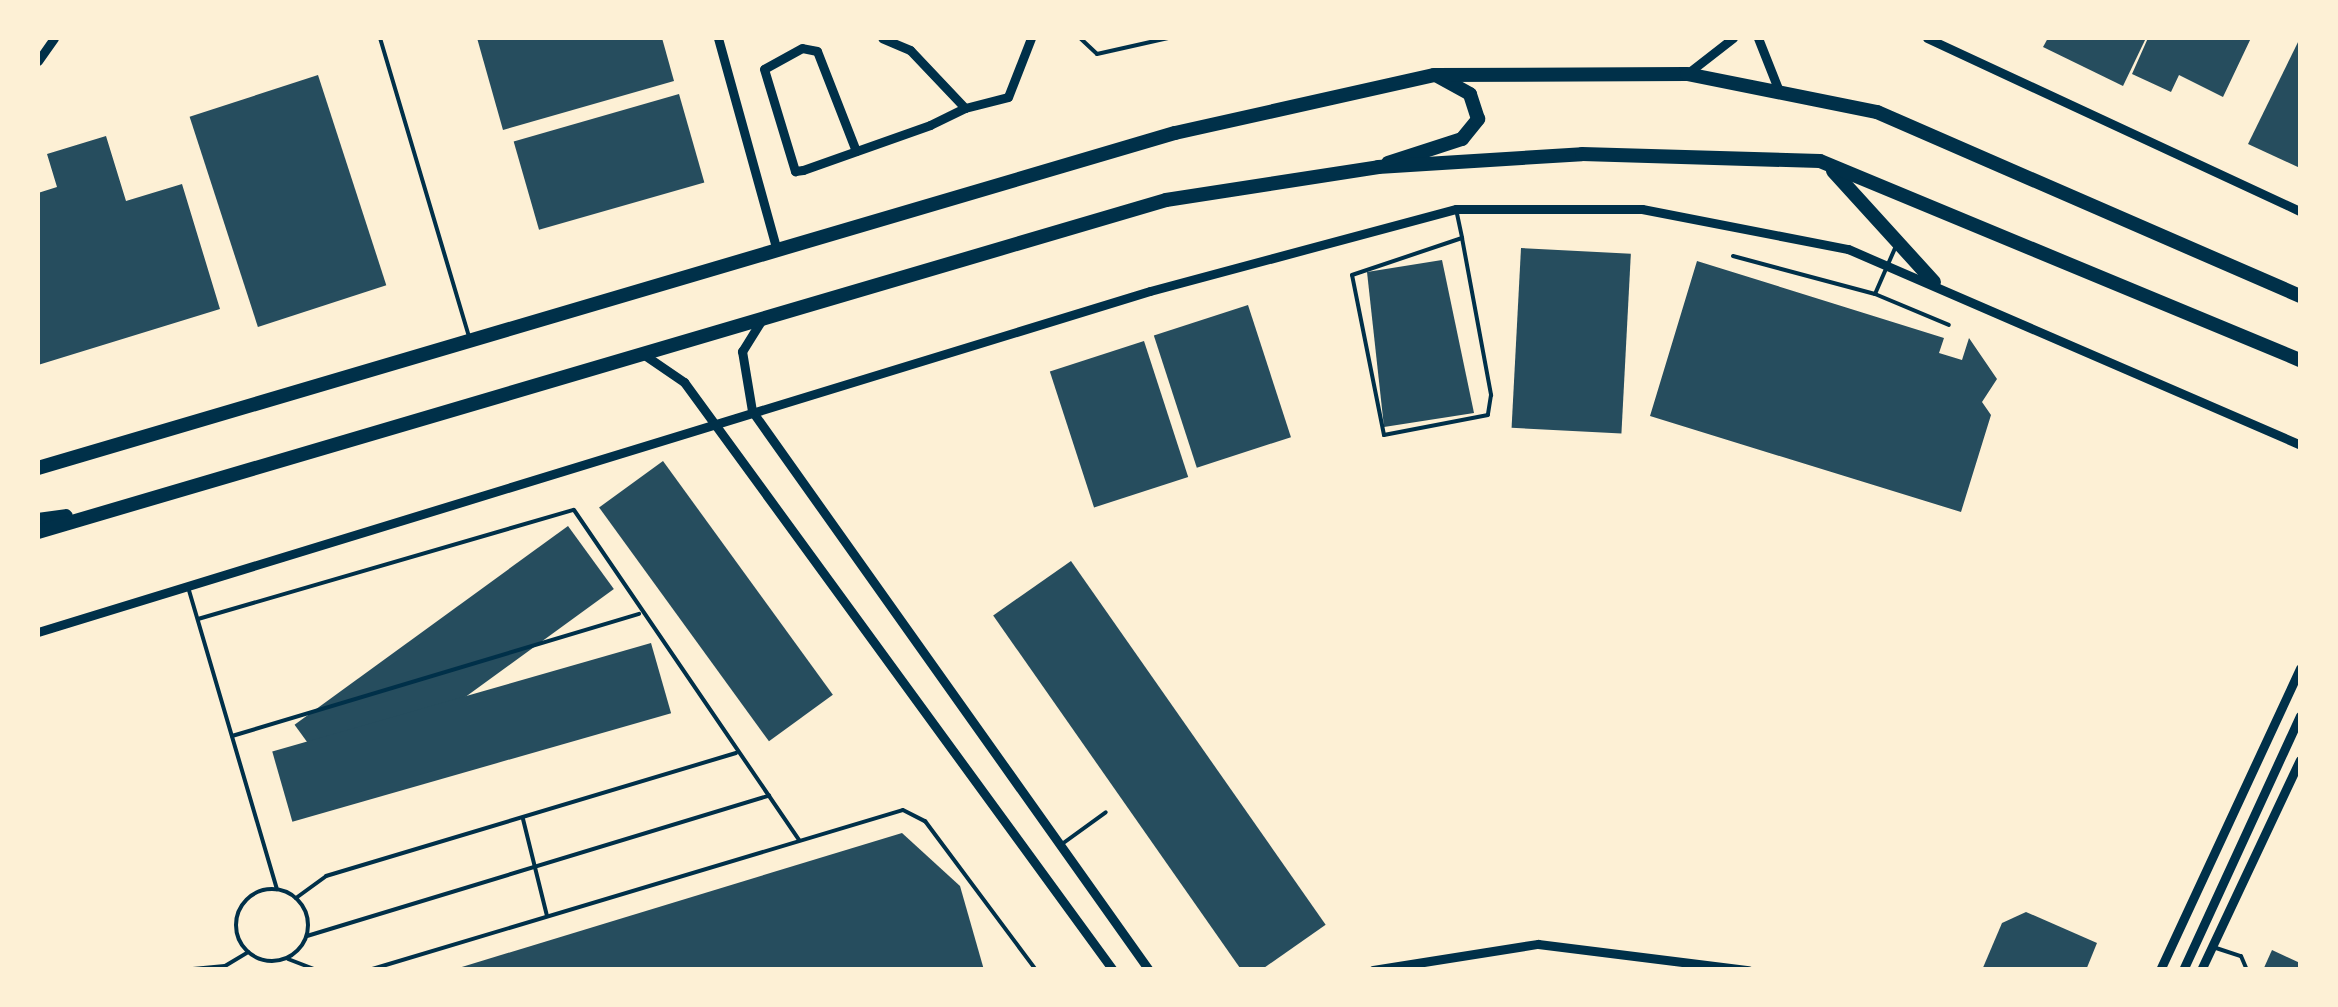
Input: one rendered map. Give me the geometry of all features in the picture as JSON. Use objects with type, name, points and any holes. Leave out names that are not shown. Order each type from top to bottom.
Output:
[{"type":"main road","points":[[38,468],[1174,133],[1434,75],[1687,74],[1779,90],[1958,140],[2300,296]]},
{"type":"main road","points":[[1378,167],[1470,132],[1478,119],[1470,94],[1434,75]]},
{"type":"main road","points":[[38,532],[636,350],[1166,200],[1378,167],[1582,154],[1820,161],[2300,360]]},
{"type":"main road","points":[[1820,161],[1899,236],[1934,282]]},
{"type":"main road","points":[[38,520],[112,510]]},
{"type":"street","points":[[38,60],[54,38]]},
{"type":"street","points":[[718,38],[777,251]]},
{"type":"street","points":[[882,38],[910,50],[964,108]]},
{"type":"street","points":[[910,50],[915,38]]},
{"type":"street","points":[[856,151],[817,51],[802,48],[768,65],[790,169],[856,151],[964,108],[1008,97],[1031,38]]},
{"type":"street","points":[[1687,74],[1733,38]]},
{"type":"street","points":[[1758,38],[1779,90]]},
{"type":"street","points":[[1926,38],[2300,211]]},
{"type":"street","points":[[38,632],[752,411],[1364,228],[1456,209],[1642,209],[1760,226],[1934,282],[2300,445]]},
{"type":"street","points":[[767,314],[742,352],[752,411],[1149,970]]},
{"type":"street","points":[[636,350],[684,382],[1112,970]]},
{"type":"street","points":[[2160,970],[2300,668]]},
{"type":"street","points":[[2183,970],[2300,716]]},
{"type":"street","points":[[2201,970],[2300,760]]},
{"type":"street","points":[[1373,970],[1538,944],[1748,970]]},
{"type":"lane","points":[[380,38],[470,342]]},
{"type":"lane","points":[[1080,38],[1109,54],[1168,38]]},
{"type":"lane","points":[[1456,209],[1462,238],[1488,415],[1384,435],[1352,275],[1462,238]]},
{"type":"lane","points":[[1874,294],[1891,266],[1899,236]]},
{"type":"lane","points":[[1733,256],[1874,294],[1949,324]]},
{"type":"lane","points":[[198,619],[562,508],[588,524],[640,614],[799,840]]},
{"type":"lane","points":[[188,585],[277,889],[296,898],[307,936]]},
{"type":"lane","points":[[232,736],[640,614]]},
{"type":"lane","points":[[296,898],[326,876],[738,752]]},
{"type":"lane","points":[[287,959],[307,936],[769,796]]},
{"type":"lane","points":[[369,970],[799,840],[913,812],[1036,970]]},
{"type":"lane","points":[[1062,844],[1106,812]]},
{"type":"lane","points":[[523,819],[547,918]]},
{"type":"lane","points":[[248,952],[236,926],[242,906],[277,889]]},
{"type":"lane","points":[[2211,946],[2240,956],[2247,970]]},
{"type":"lane","points":[[182,970],[225,968],[248,952],[287,959],[312,969]]},
{"type":"lane","points":[[1399,966],[1412,970]]},
{"type":"building","points":[[477,38],[662,38],[674,81],[503,130]]},
{"type":"building","points":[[2048,38],[2146,38],[2123,86],[2043,47]]},
{"type":"building","points":[[2148,38],[2251,38],[2223,97],[2179,75],[2171,92],[2132,74]]},
{"type":"building","points":[[2300,38],[2300,168],[2248,144]]},
{"type":"building","points":[[318,75],[386,285],[258,327],[190,117]]},
{"type":"building","points":[[679,94],[704,182],[539,230],[514,141]]},
{"type":"building","points":[[106,136],[126,201],[182,184],[220,309],[38,365],[38,193],[57,187],[47,154]]},
{"type":"building","points":[[1521,248],[1631,254],[1621,434],[1512,428]]},
{"type":"building","points":[[1442,260],[1474,413],[1384,427],[1367,272]]},
{"type":"building","points":[[1697,261],[1944,338],[1939,353],[1962,360],[1969,338],[1997,379],[1982,402],[1991,415],[1961,512],[1650,416]]},
{"type":"building","points":[[1248,305],[1291,437],[1197,468],[1154,336]]},
{"type":"building","points":[[1144,341],[1188,477],[1094,508],[1050,372]]},
{"type":"building","points":[[663,461],[833,695],[769,741],[599,507]]},
{"type":"building","points":[[568,526],[614,589],[340,788],[295,725]]},
{"type":"building","points":[[1071,561],[1326,925],[1261,970],[1241,970],[993,615]]},
{"type":"building","points":[[651,643],[671,713],[292,822],[272,752]]},
{"type":"building","points":[[902,833],[960,886],[984,970],[452,970]]},
{"type":"building","points":[[2026,912],[2097,943],[2086,970],[1982,970],[2002,923]]},
{"type":"building","points":[[2272,950],[2300,963],[2300,970],[2263,970]]}]
